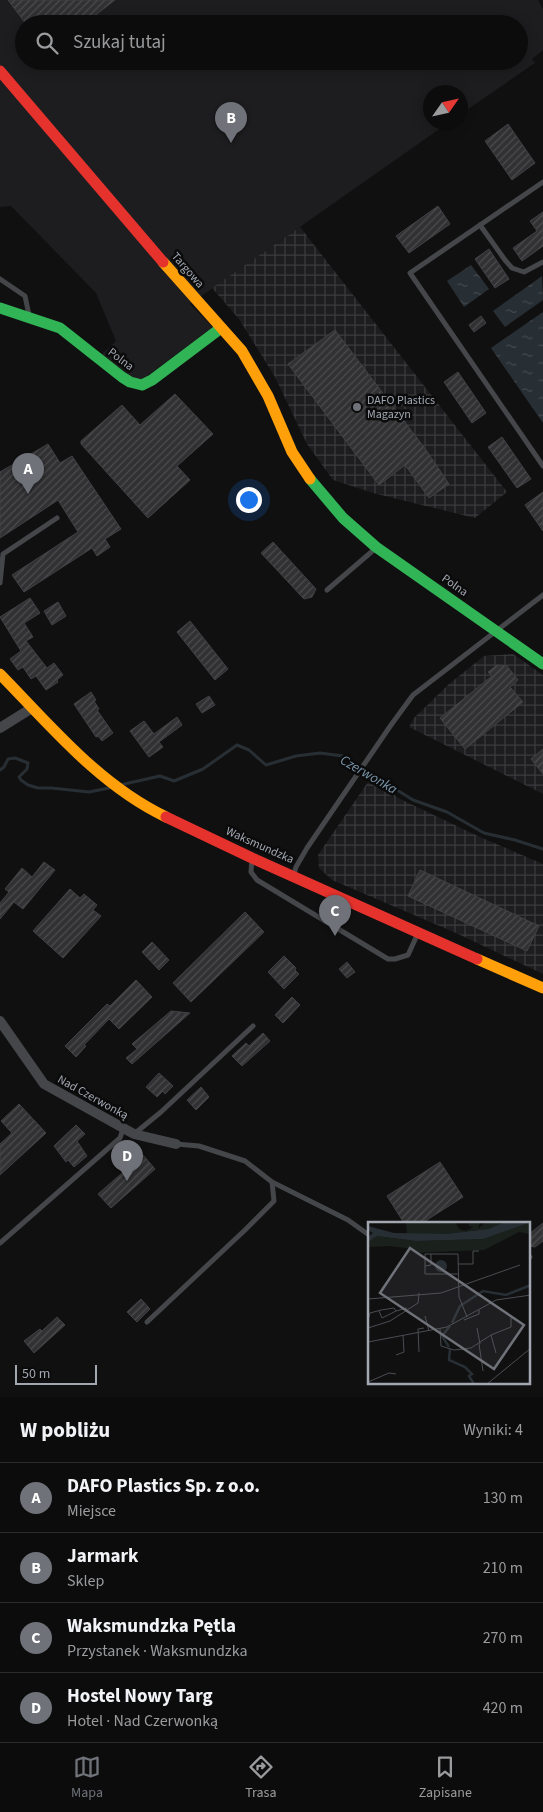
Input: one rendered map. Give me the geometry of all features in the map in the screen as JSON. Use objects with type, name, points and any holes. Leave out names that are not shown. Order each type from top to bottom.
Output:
[{"type":"street","name":"Targowa","points":[[0,71],[131,226],[242,351],[268,396],[292,452],[302,469],[330,504]]},
{"type":"street","name":"Polna","points":[[0,308],[29,316],[60,328],[122,377],[130,382],[142,384],[152,380],[221,328]]},
{"type":"street","name":"Polna","points":[[330,504],[376,547],[543,664]]},
{"type":"street","name":"Waksmundzka","points":[[0,674],[86,762],[110,782],[158,813],[252,858],[543,988]]},
{"type":"street","points":[[0,728],[32,708]]},
{"type":"street","name":"Nad Czerwonką","points":[[0,1021],[44,1084],[134,1134],[176,1144]]},
{"type":"lane","points":[[543,182],[410,273],[543,466]]},
{"type":"lane","points":[[480,225],[504,260],[512,268],[524,272],[543,262]]},
{"type":"lane","points":[[0,279],[25,296],[29,316]]},
{"type":"lane","points":[[0,583],[3,554],[57,518]]},
{"type":"lane","points":[[327,590],[376,547]]},
{"type":"lane","points":[[293,876],[307,848],[413,695],[543,595]]},
{"type":"lane","points":[[252,858],[251,872],[257,880],[388,959],[408,955],[418,932]]},
{"type":"lane","points":[[134,1134],[161,1112],[253,1026]]},
{"type":"lane","points":[[0,1243],[120,1138],[123,1128]]},
{"type":"lane","points":[[176,1144],[199,1146],[245,1161],[272,1182],[348,1220],[368,1234]]},
{"type":"lane","points":[[147,1322],[274,1201],[272,1182]]},
{"type":"shaded area","points":[[0,0],[538,0],[543,9],[543,50],[532,59],[535,63],[528,68],[528,15],[15,15],[15,70],[525,70],[468,109],[468,85],[423,85],[423,130],[438,130],[190,304],[213,327],[139,382],[101,355],[116,341],[96,293],[11,206],[0,207]]},
{"type":"shaded area","points":[[300,227],[507,492],[475,518],[373,493],[333,480],[307,444],[275,377],[239,319],[212,288]]},
{"type":"shaded area","points":[[513,654],[543,675],[543,794],[409,727],[414,718],[449,684],[484,656]]},
{"type":"shaded area","points":[[372,776],[398,798],[480,837],[543,864],[543,974],[456,933],[332,880],[319,868],[318,855]]},
{"type":"water","points":[[471,265],[489,289],[464,307],[447,281]]},
{"type":"water","points":[[542,276],[543,300],[505,327],[493,311]]},
{"type":"water","points":[[543,312],[543,423],[491,348]]},
{"type":"building","points":[[8,0],[115,0],[96,15],[19,15]]},
{"type":"building","points":[[508,124],[535,163],[512,180],[485,141]]},
{"type":"building","points":[[438,206],[450,224],[409,253],[396,236]]},
{"type":"building","points":[[543,212],[543,246],[522,261],[513,248],[537,231],[530,221]]},
{"type":"building","points":[[489,249],[509,279],[495,288],[475,259]]},
{"type":"building","points":[[481,316],[486,323],[474,332],[469,325]]},
{"type":"building","name":"DAFO Plastics Magazyn","points":[[335,330],[426,450],[449,484],[429,498],[405,465],[379,485],[288,364]]},
{"type":"building","points":[[458,372],[486,413],[472,423],[444,382]]},
{"type":"building","points":[[175,394],[213,434],[177,466],[190,480],[148,518],[81,444],[81,441],[122,405],[140,425]]},
{"type":"building","points":[[502,437],[531,479],[517,488],[488,447]]},
{"type":"building","points":[[48,444],[60,463],[72,456],[121,529],[105,539],[110,547],[97,556],[92,548],[24,592],[12,575],[78,532],[58,500],[0,538],[0,472]]},
{"type":"building","points":[[543,492],[543,531],[525,505]]},
{"type":"building","points":[[273,542],[316,589],[312,597],[304,599],[261,553]]},
{"type":"building","points":[[30,598],[40,613],[24,623],[33,637],[26,641],[47,668],[54,663],[63,675],[57,680],[58,682],[46,690],[36,676],[31,679],[23,667],[18,670],[10,659],[21,651],[0,617]]},
{"type":"building","points":[[58,602],[66,616],[52,625],[44,611]]},
{"type":"building","points":[[190,621],[228,669],[215,680],[177,632]]},
{"type":"building","points":[[497,665],[507,666],[518,680],[510,687],[523,702],[465,749],[440,718],[492,676],[488,672]]},
{"type":"building","points":[[91,692],[99,709],[97,710],[113,733],[102,741],[98,736],[96,737],[74,704]]},
{"type":"building","points":[[209,696],[215,705],[202,713],[196,704]]},
{"type":"building","points":[[177,717],[182,725],[159,742],[163,747],[149,757],[130,731],[144,721],[154,734]]},
{"type":"building","points":[[543,749],[543,774],[531,759]]},
{"type":"building","points":[[44,862],[55,870],[23,909],[14,902],[0,919],[0,903],[9,892],[5,889],[22,868],[32,877]]},
{"type":"building","points":[[420,870],[539,926],[527,951],[408,896]]},
{"type":"building","points":[[70,889],[80,898],[84,894],[97,905],[93,910],[101,916],[63,958],[33,931]]},
{"type":"building","points":[[245,912],[264,932],[191,1002],[173,983]]},
{"type":"building","points":[[152,942],[169,960],[159,970],[142,952]]},
{"type":"building","points":[[284,956],[296,968],[295,970],[299,974],[284,989],[268,972]]},
{"type":"building","points":[[347,962],[355,972],[347,978],[339,969]]},
{"type":"building","points":[[136,980],[152,997],[119,1029],[109,1019],[84,1045],[86,1046],[76,1057],[65,1046],[107,1004],[110,1006]]},
{"type":"building","points":[[292,997],[300,1005],[283,1023],[275,1015]]},
{"type":"building","points":[[171,1011],[190,1013],[132,1064],[126,1058],[137,1049],[132,1044]]},
{"type":"building","points":[[263,1033],[270,1041],[242,1066],[232,1056],[246,1043],[249,1046]]},
{"type":"building","points":[[159,1073],[173,1086],[165,1094],[163,1091],[157,1097],[146,1087]]},
{"type":"building","points":[[201,1087],[209,1097],[196,1110],[187,1100]]},
{"type":"building","points":[[19,1104],[46,1133],[0,1175],[0,1144],[12,1133],[1,1121]]},
{"type":"building","points":[[76,1125],[85,1134],[77,1141],[87,1156],[74,1167],[68,1160],[66,1162],[54,1146]]},
{"type":"building","points":[[143,1155],[155,1169],[111,1208],[98,1194]]},
{"type":"building","points":[[440,1162],[463,1197],[424,1222],[403,1222],[387,1196]]},
{"type":"building","points":[[543,1223],[543,1241],[535,1247],[530,1246],[530,1233]]},
{"type":"building","points":[[141,1299],[150,1309],[137,1322],[127,1312]]},
{"type":"building","points":[[57,1317],[65,1325],[34,1353],[24,1341],[40,1329],[42,1331]]},
{"type":"waterway","name":"Czerwonka","points":[[120,785],[160,776],[174,781],[203,769],[237,745],[249,750],[266,765],[296,756],[320,753],[343,756],[413,800],[447,812],[484,833],[543,849]]},
{"type":"waterway","name":"Czerwonka","points":[[0,770],[8,759],[15,758],[28,763],[27,769],[19,777],[28,785],[38,788],[89,792],[109,788]]},
{"type":"traffic: fast","points":[[0,308],[60,328],[122,377],[130,382],[142,385],[152,380],[221,328]]},
{"type":"traffic: fast","points":[[310,479],[343,518],[376,547],[543,664]]},
{"type":"traffic: slow","points":[[163,262],[242,351],[268,396],[292,452],[310,479]]},
{"type":"traffic: slow","points":[[0,674],[57,734],[97,771],[142,804],[166,817]]},
{"type":"traffic: slow","points":[[477,959],[543,988]]},
{"type":"traffic: jam","points":[[0,71],[163,262]]},
{"type":"traffic: jam","points":[[166,817],[252,858],[477,959]]},
{"type":"place","name":"Jarmark","points":[[231,143]]},
{"type":"place","name":"DAFO Plastics Magazyn","points":[[357,407]]},
{"type":"place","name":"DAFO Plastics Sp. z o.o.","points":[[28,494]]},
{"type":"place","name":"Waksmundzka Pętla","points":[[335,936]]},
{"type":"place","name":"Hostel Nowy Targ","points":[[127,1181]]}]
